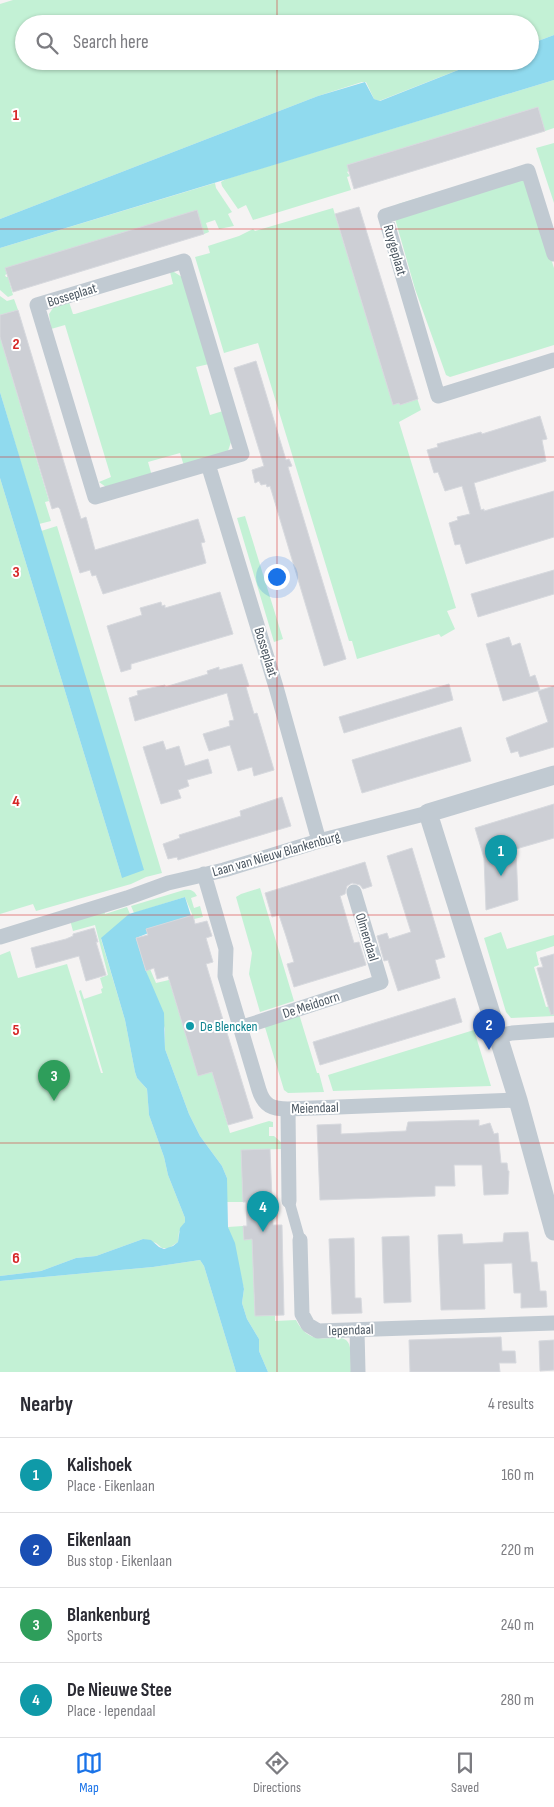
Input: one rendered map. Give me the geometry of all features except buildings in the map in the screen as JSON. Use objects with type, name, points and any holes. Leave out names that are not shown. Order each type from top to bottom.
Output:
[{"type":"street","name":"Ruygeplaat","points":[[553,363],[438,396],[385,216],[528,171],[554,254]]},
{"type":"street","name":"Bosseplaat","points":[[184,261],[242,454],[208,464],[95,497],[37,305],[184,261]]},
{"type":"street","name":"Bosseplaat","points":[[208,464],[287,722],[319,841]]},
{"type":"street","name":"Laan van Nieuw Blankenburg","points":[[0,937],[122,900],[168,883],[224,870],[319,841],[428,813],[554,775]]},
{"type":"street","points":[[428,813],[518,1100],[551,1211],[554,1231]]},
{"type":"street","name":"Meiendaal","points":[[204,874],[226,949],[225,976],[261,1095],[267,1104],[275,1109],[288,1109],[518,1100]]},
{"type":"street","name":"Olmendaal","points":[[354,892],[381,982]]},
{"type":"street","name":"De Meidoorn","points":[[240,1028],[381,982]]},
{"type":"street","points":[[497,1036],[554,1030]]},
{"type":"street","name":"Iependaal","points":[[288,1109],[289,1200],[300,1240],[302,1314],[308,1325],[318,1331],[554,1323]]},
{"type":"street","points":[[357,1330],[358,1372]]},
{"type":"green space","points":[[13,0],[554,0],[554,35],[539,41],[539,15],[15,15],[15,70],[458,70],[379,101],[374,99],[366,82],[318,96],[0,219],[0,4]]},
{"type":"green space","points":[[554,80],[554,128],[545,131],[538,107],[347,165],[349,171],[347,172],[350,176],[347,177],[351,190],[253,220],[246,205],[238,209],[222,186],[221,182],[226,179]]},
{"type":"green space","points":[[554,143],[554,203],[536,148]]},
{"type":"green space","points":[[521,167],[554,268],[554,345],[450,377],[446,375],[415,289],[392,208],[398,204]]},
{"type":"green space","points":[[215,183],[216,188],[232,212],[228,214],[234,226],[219,229],[215,220],[206,223],[209,232],[204,234],[7,274],[5,275],[8,277],[13,295],[8,297],[0,290],[0,248]]},
{"type":"green space","points":[[333,208],[393,405],[399,403],[400,405],[403,404],[402,402],[417,398],[421,410],[399,422],[456,608],[447,611],[455,629],[441,637],[439,634],[357,659],[352,641],[349,641],[258,343],[224,353],[195,257],[210,253],[208,246],[239,236],[253,229],[255,231]]},
{"type":"green space","points":[[170,272],[174,272],[182,277],[209,364],[196,367],[210,415],[223,411],[231,442],[228,451],[184,466],[180,453],[148,462],[152,476],[106,487],[99,482],[111,477],[65,325],[51,329],[49,314],[53,308],[69,302],[73,314],[75,314],[173,284]]},
{"type":"green space","points":[[0,296],[7,301],[14,299],[18,310],[0,315]]},
{"type":"green space","points":[[0,337],[49,501],[45,502],[51,521],[39,524],[0,392]]},
{"type":"green space","points":[[0,478],[122,878],[41,531],[57,526],[162,873],[146,877],[131,884],[36,911],[33,904],[0,914]]},
{"type":"green space","points":[[245,516],[283,639],[274,642],[237,518]]},
{"type":"green space","points":[[260,888],[294,1001],[260,1012],[249,974],[252,953],[236,897]]},
{"type":"green space","points":[[184,890],[192,890],[196,894],[197,896],[191,898],[194,908],[200,906],[203,917],[194,919],[185,897],[134,913],[131,906]]},
{"type":"green space","points":[[127,907],[130,914],[101,939],[125,1020],[135,1072],[137,1078],[147,1089],[149,1115],[185,1222],[179,1232],[178,1242],[169,1248],[162,1248],[156,1243],[143,1239],[96,1256],[76,1258],[41,1271],[0,1276],[0,955],[10,951],[18,978],[67,964],[101,1073],[103,1073],[79,991],[81,990],[84,999],[102,993],[101,989],[103,988],[100,978],[108,975],[95,925],[73,931],[70,920],[104,910],[105,914]]},
{"type":"green space","points":[[501,932],[507,949],[554,935],[554,946],[536,952],[539,965],[534,967],[546,1007],[554,1005],[554,1016],[511,1018],[506,1012],[484,938]]},
{"type":"green space","points":[[150,969],[156,983],[169,980],[198,1076],[212,1072],[230,1133],[269,1121],[273,1122],[273,1127],[269,1127],[269,1136],[274,1136],[282,1143],[282,1149],[241,1150],[243,1202],[227,1202],[227,1178],[222,1166],[200,1136],[189,1114],[165,1049],[165,1029],[146,971]]},
{"type":"green space","points":[[299,1014],[324,1092],[288,1093],[284,1090],[264,1024]]},
{"type":"green space","points":[[474,1030],[491,1086],[333,1091],[328,1075]]},
{"type":"green space","points":[[243,1226],[244,1240],[252,1239],[255,1316],[275,1315],[275,1321],[296,1320],[310,1336],[345,1339],[350,1347],[351,1372],[268,1372],[259,1351],[259,1339],[247,1319],[242,1303],[244,1289],[228,1227]]},
{"type":"green space","points":[[200,1260],[204,1266],[236,1372],[0,1372],[0,1281],[153,1267]]},
{"type":"water","points":[[554,35],[554,80],[0,248],[0,219],[318,96],[365,82],[374,99],[380,101],[458,70],[539,70],[539,41]]},
{"type":"water","points":[[0,392],[144,870],[122,878],[0,478]]},
{"type":"water","points":[[185,897],[191,916],[136,938],[146,971],[164,1013],[165,1049],[189,1114],[200,1136],[222,1166],[227,1178],[228,1227],[235,1243],[244,1289],[242,1303],[247,1319],[259,1339],[259,1351],[268,1372],[236,1372],[204,1266],[200,1260],[153,1267],[0,1281],[0,1276],[41,1271],[76,1258],[96,1256],[143,1239],[151,1240],[164,1249],[178,1242],[180,1228],[185,1222],[185,1218],[168,1175],[164,1157],[149,1115],[147,1089],[137,1078],[135,1072],[125,1020],[101,938],[129,914]]},
{"type":"place","name":"Kalishoek","points":[[501,876]]},
{"type":"place","name":"De Blencken","points":[[190,1026]]},
{"type":"place","name":"Eikenlaan","points":[[489,1050]]},
{"type":"place","name":"Blankenburg","points":[[54,1101]]},
{"type":"place","name":"De Nieuwe Stee","points":[[263,1232]]}]
